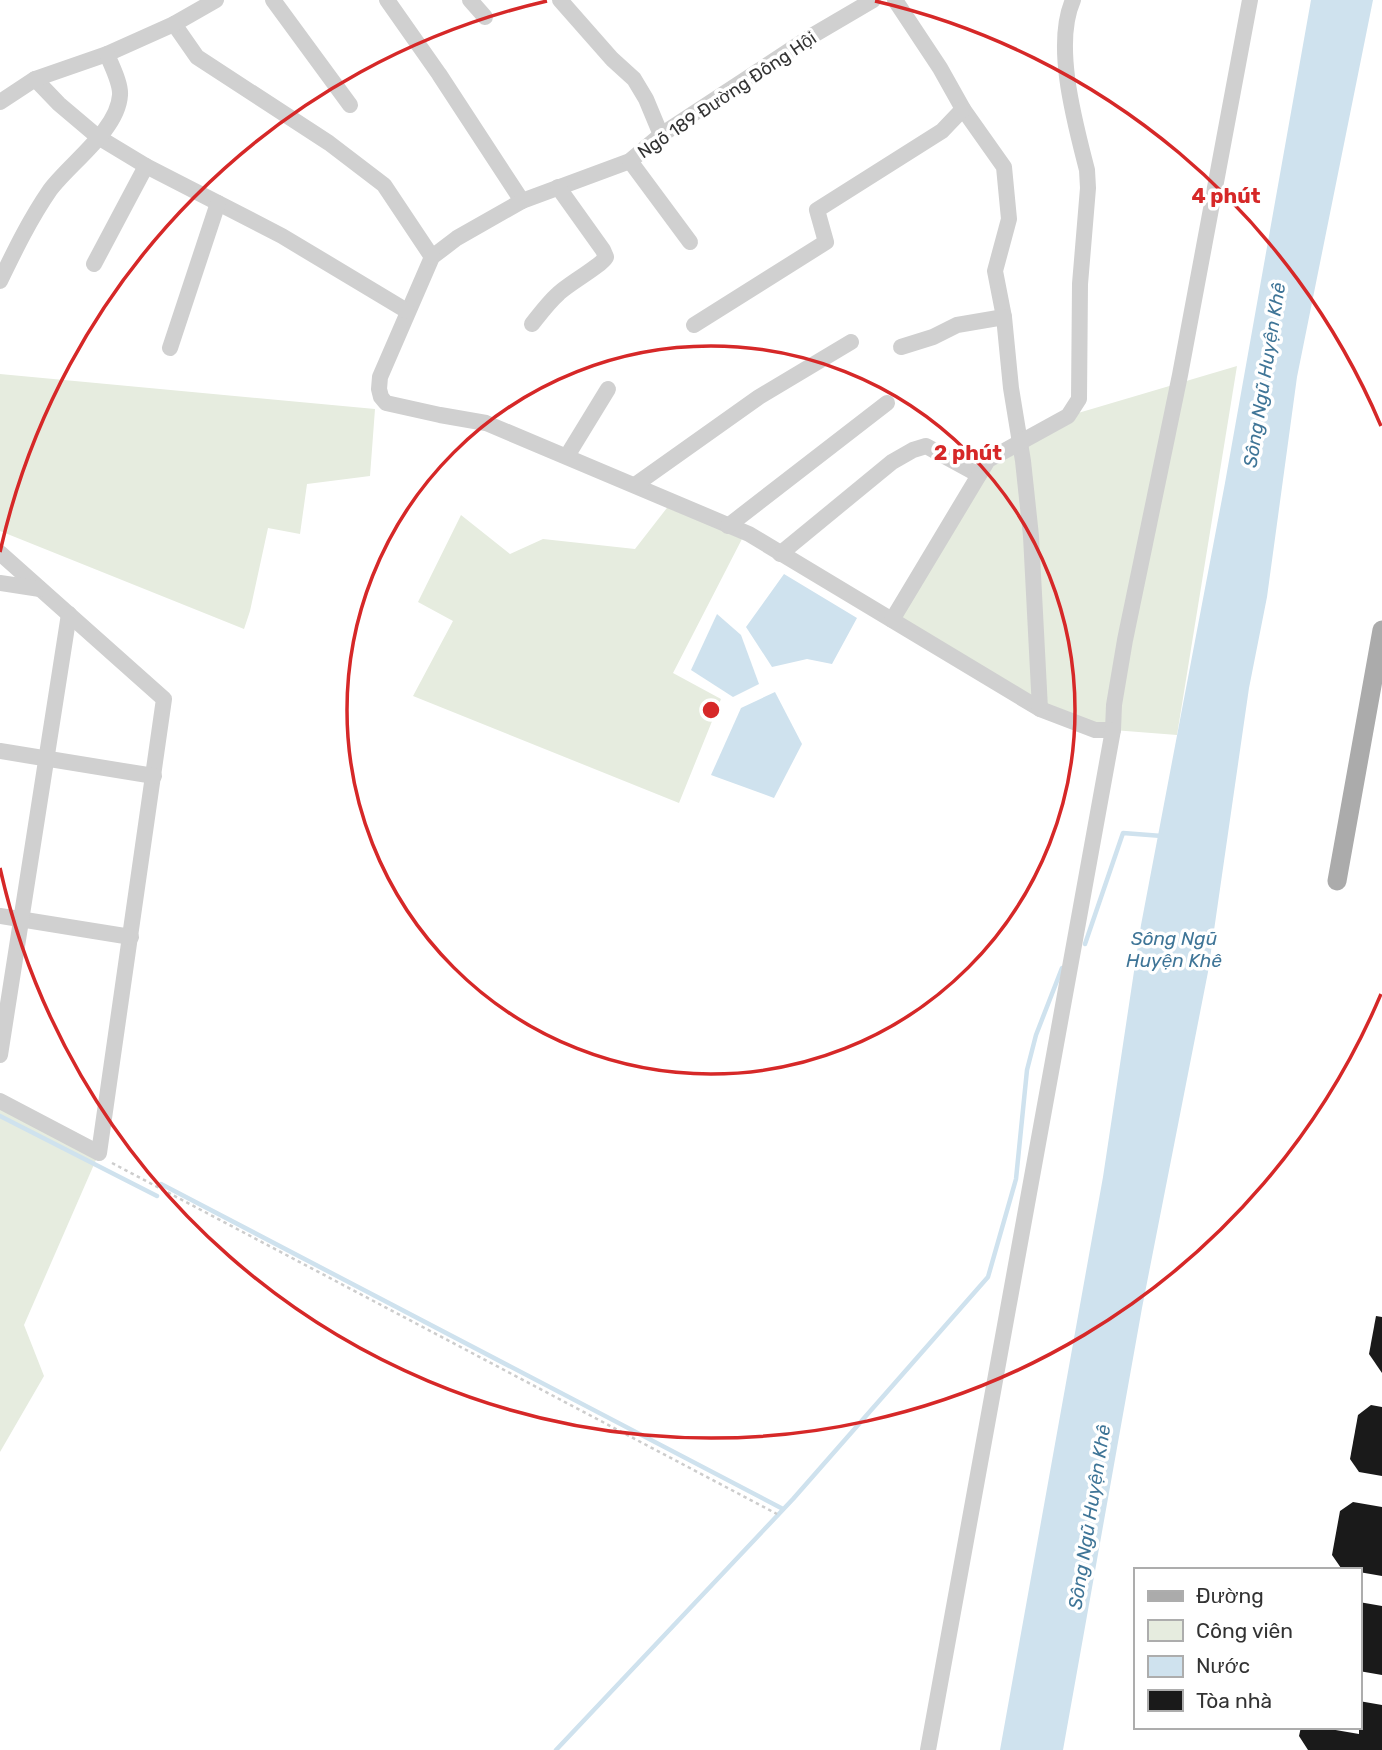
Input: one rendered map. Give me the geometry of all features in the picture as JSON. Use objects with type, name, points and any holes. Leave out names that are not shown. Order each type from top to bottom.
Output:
[{"type":"main road","points":[[1337,881],[1382,630]]},
{"type":"street","points":[[0,102],[35,79],[107,54],[174,24],[216,0]]},
{"type":"street","points":[[273,0],[350,105]]},
{"type":"street","points":[[387,0],[522,201]]},
{"type":"street","points":[[470,0],[485,16]]},
{"type":"street","points":[[560,0],[612,59],[634,79],[646,99],[661,135]]},
{"type":"street","name":"Ngõ 189 Đường Đông Hội","points":[[567,456],[486,422],[440,415],[386,402],[381,397],[380,377],[432,257],[457,238],[522,201],[630,161],[661,135],[810,37],[873,0]]},
{"type":"street","points":[[895,0],[940,68],[963,109],[1004,167],[1009,219],[995,271],[1004,317],[1031,536],[1040,709]]},
{"type":"street","points":[[892,620],[988,460],[1068,416],[1079,399],[1080,285],[1088,188],[1087,170],[1064,55],[1073,0]]},
{"type":"street","points":[[928,1750],[1114,730],[1114,705],[1125,640],[1182,361],[1250,0]]},
{"type":"street","points":[[174,24],[197,57],[329,143],[384,185],[432,257]]},
{"type":"street","points":[[0,281],[31,220],[52,188],[112,118],[121,94],[107,54]]},
{"type":"street","points":[[35,79],[98,137],[146,166],[282,236],[407,311]]},
{"type":"street","points":[[694,325],[826,242],[817,210],[942,131],[963,109]]},
{"type":"street","points":[[630,161],[690,242]]},
{"type":"street","points":[[94,264],[146,166]]},
{"type":"street","points":[[532,324],[556,296],[602,263],[606,257],[558,187]]},
{"type":"street","points":[[170,348],[218,203]]},
{"type":"street","points":[[901,347],[933,337],[957,325],[1004,317]]},
{"type":"street","points":[[635,485],[759,397],[851,342]]},
{"type":"street","points":[[608,389],[567,456],[748,534],[1040,709],[1095,730],[1114,730]]},
{"type":"street","points":[[728,526],[887,403]]},
{"type":"street","points":[[780,554],[892,462],[913,450],[926,446],[979,475]]},
{"type":"street","points":[[0,553],[164,699],[99,1153],[0,1101]]},
{"type":"street","points":[[0,583],[40,589]]},
{"type":"street","points":[[0,1055],[69,614]]},
{"type":"street","points":[[0,751],[153,776]]},
{"type":"street","points":[[0,916],[131,937]]},
{"type":"path","points":[[99,1153],[130,1175],[777,1514]]},
{"type":"green space","points":[[1237,366],[1177,735],[1113,730],[1040,709],[892,620],[979,475],[1068,416]]},
{"type":"green space","points":[[0,374],[375,409],[370,476],[307,484],[300,534],[268,528],[244,629],[0,531]]},
{"type":"green space","points":[[670,504],[743,537],[673,673],[721,699],[679,803],[413,696],[453,621],[418,602],[461,515],[510,554],[543,539],[635,549]]},
{"type":"green space","points":[[0,1102],[99,1153],[24,1325],[44,1376],[0,1452]]},
{"type":"water","name":"Sông Ngũ Huyện Khê","points":[[1311,0],[1373,0],[1297,377],[1267,597],[1249,688],[1208,972],[1142,1308],[1063,1750],[1000,1750],[1103,1177],[1141,925],[1225,483]]},
{"type":"water","points":[[784,574],[857,618],[832,664],[807,659],[772,667],[746,627]]},
{"type":"water","points":[[717,614],[741,635],[759,684],[733,697],[691,670]]},
{"type":"water","points":[[775,692],[802,744],[774,798],[711,775],[741,708]]},
{"type":"building","points":[[1376,1316],[1382,1317],[1382,1373],[1369,1354]]},
{"type":"building","points":[[1371,1405],[1382,1407],[1382,1476],[1359,1472],[1350,1459],[1358,1415]]},
{"type":"building","points":[[1353,1502],[1382,1507],[1382,1576],[1361,1572],[1361,1568],[1341,1568],[1332,1555],[1340,1511]]},
{"type":"building","points":[[1361,1602],[1382,1606],[1382,1675],[1361,1671]]},
{"type":"building","points":[[1361,1701],[1382,1705],[1382,1750],[1308,1750],[1299,1736],[1301,1729],[1330,1729],[1359,1734]]},
{"type":"waterway","points":[[1085,944],[1123,833],[1162,836]]},
{"type":"waterway","points":[[556,1750],[793,1499],[988,1277],[1016,1179],[1027,1070],[1036,1035],[1062,968]]},
{"type":"waterway","points":[[0,1116],[157,1196]]},
{"type":"waterway","points":[[161,1184],[783,1509]]}]
